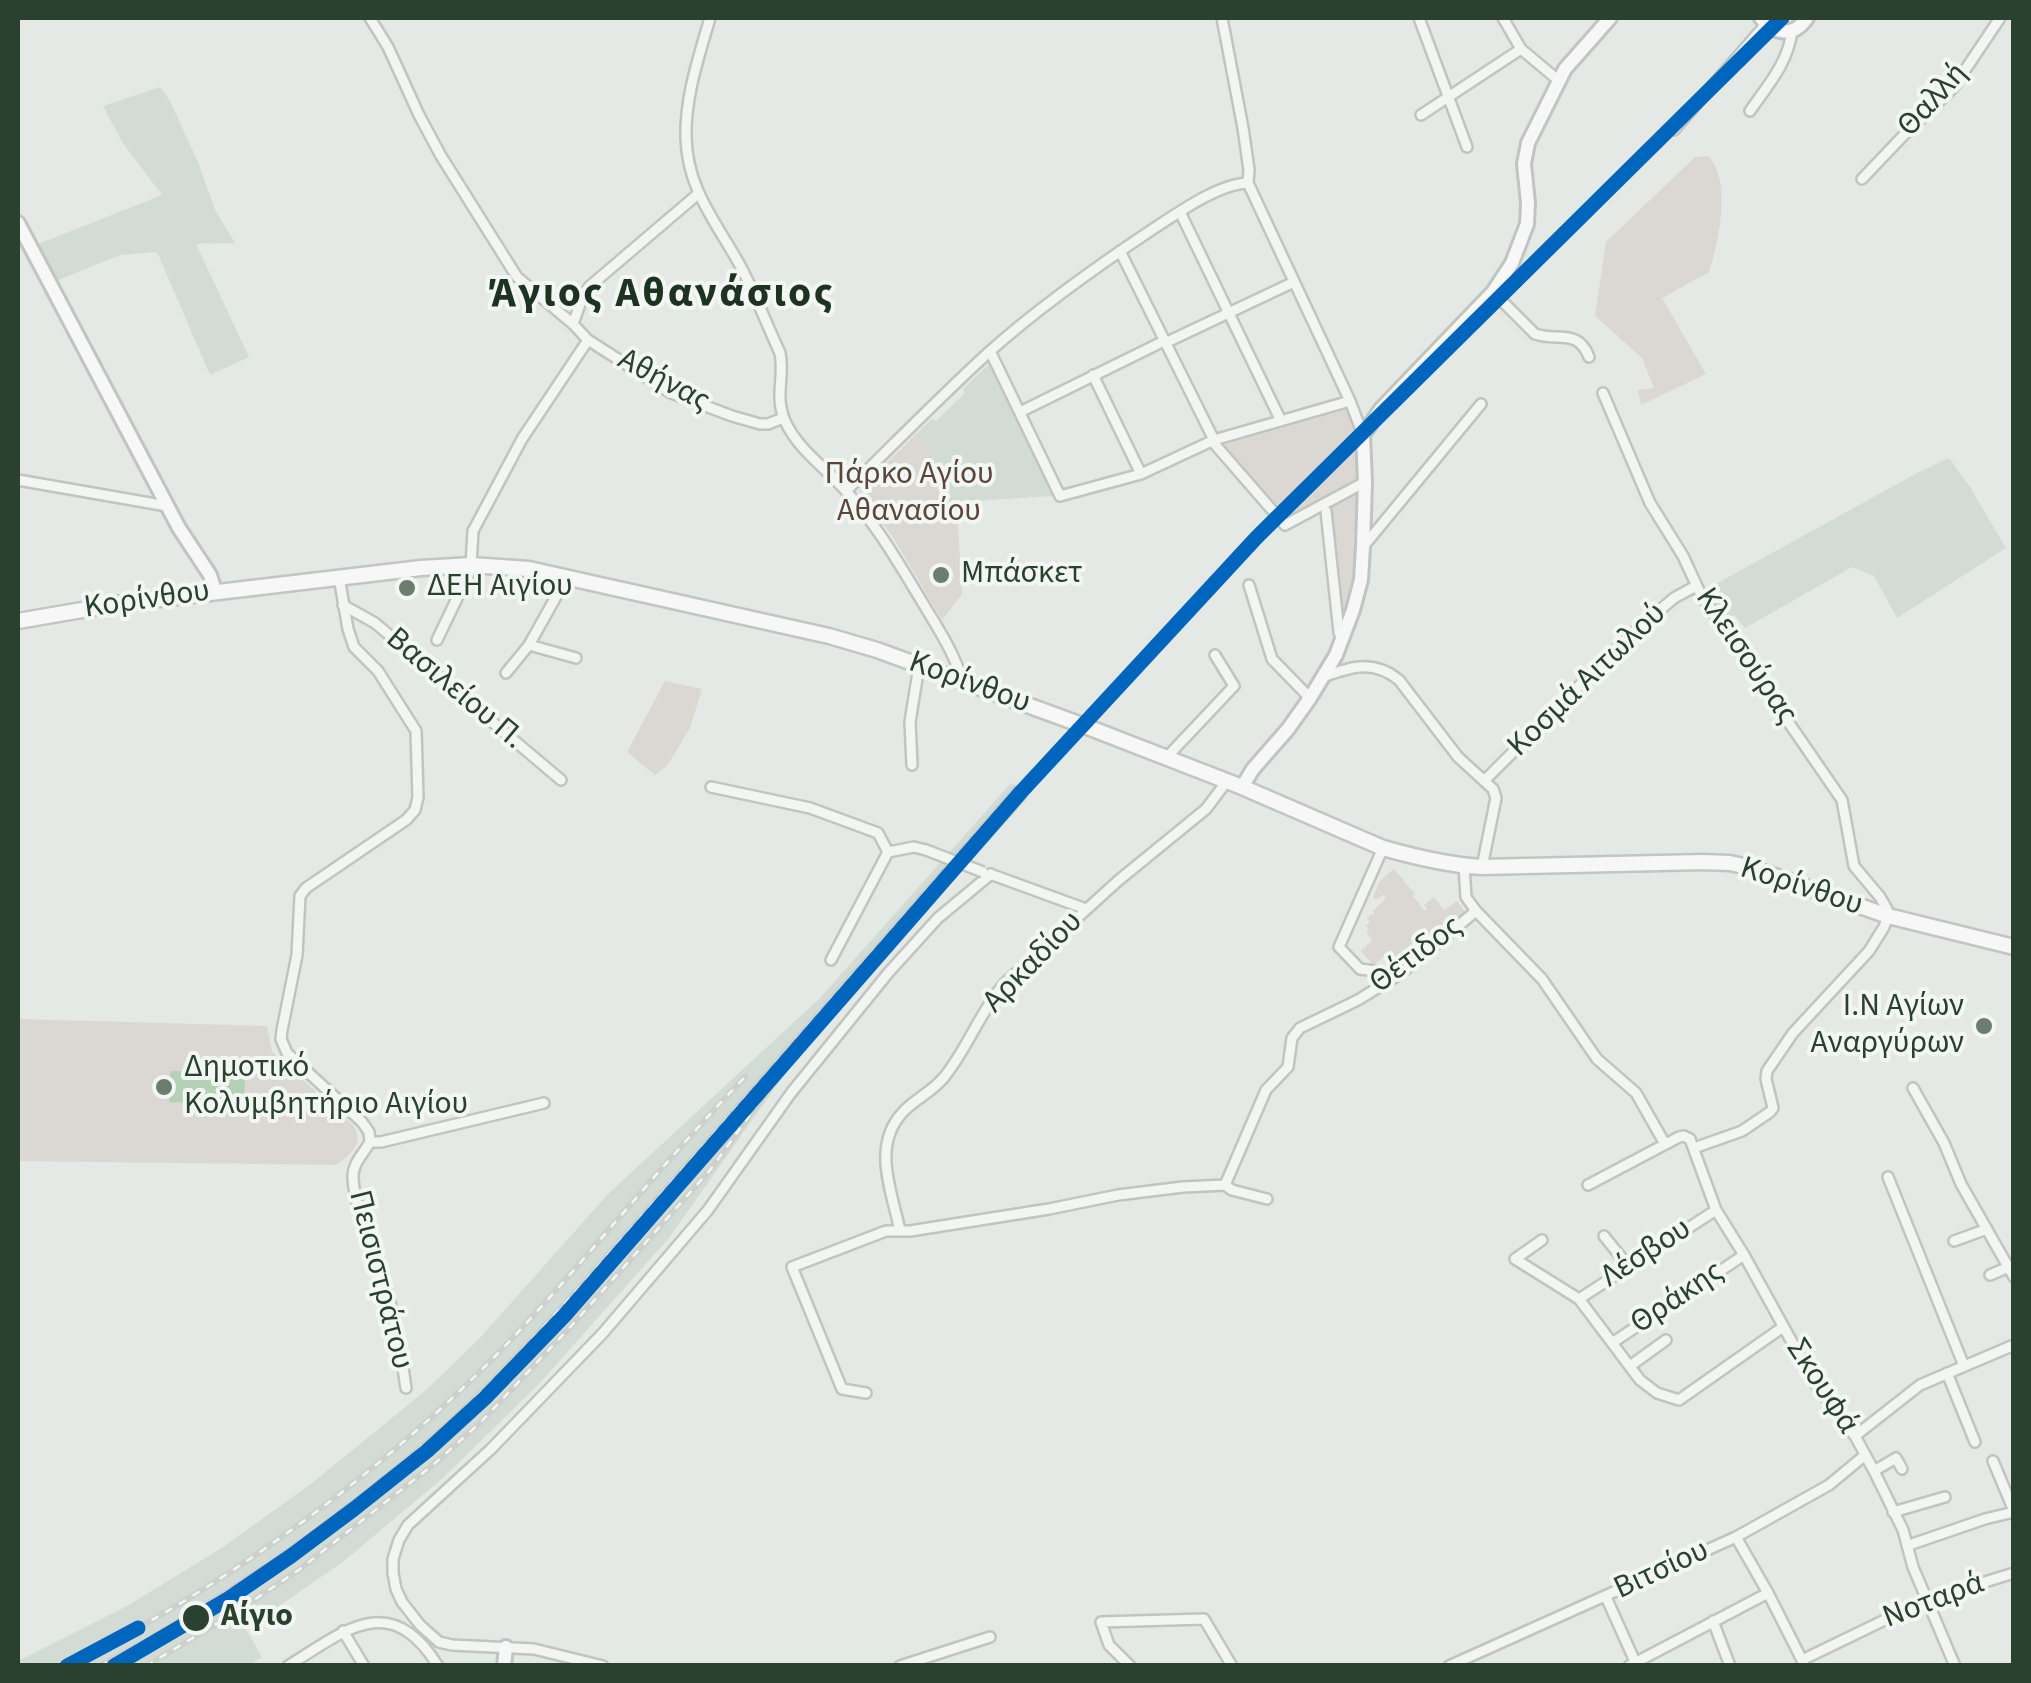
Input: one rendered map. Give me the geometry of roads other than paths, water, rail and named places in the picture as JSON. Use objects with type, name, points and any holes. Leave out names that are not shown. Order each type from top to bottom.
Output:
[{"type":"main road","points":[[1242,787],[1310,698],[1342,641],[1359,590],[1364,434],[1381,408],[1507,273],[1527,224],[1525,152],[1558,80],[1610,18]]},
{"type":"main road","points":[[1764,21],[1778,31],[1792,31],[1807,18]]},
{"type":"main road","points":[[18,223],[186,542],[210,575],[215,591]]},
{"type":"main road","name":"Κορίνθου","points":[[18,621],[117,604],[339,577],[472,565],[516,568],[829,636],[1227,781],[1382,848],[1482,867],[1730,863],[1888,916],[2014,948]]},
{"type":"main road","points":[[504,1666],[506,1648]]},
{"type":"street","name":"Αθήνας","points":[[370,18],[465,196],[518,277],[588,340],[671,394],[760,424],[784,418]]},
{"type":"street","points":[[710,18],[686,114],[691,178],[743,271],[780,353],[779,395],[784,418],[794,436],[846,491],[886,542],[957,660],[963,682]]},
{"type":"street","points":[[1222,18],[1243,128],[1248,184],[1364,434]]},
{"type":"street","points":[[1419,18],[1467,147]]},
{"type":"street","points":[[1503,18],[1522,49],[1558,80]]},
{"type":"street","name":"Θαλλή","points":[[1862,179],[1953,88],[2000,18]]},
{"type":"street","points":[[1674,130],[1764,21]]},
{"type":"street","points":[[1750,111],[1783,64],[1792,31]]},
{"type":"street","points":[[1422,114],[1522,49]]},
{"type":"street","points":[[846,491],[990,351],[1120,251],[1180,212],[1228,187],[1248,184]]},
{"type":"street","points":[[574,324],[590,286],[698,194]]},
{"type":"street","points":[[1180,212],[1281,421]]},
{"type":"street","points":[[1120,251],[1213,440],[1285,525],[1365,482]]},
{"type":"street","points":[[1020,412],[1294,282]]},
{"type":"street","points":[[1493,292],[1535,334],[1576,340],[1589,357]]},
{"type":"street","points":[[437,640],[472,565],[473,531],[522,440],[588,340]]},
{"type":"street","points":[[990,351],[1060,496],[1142,474],[1213,440],[1350,402]]},
{"type":"street","points":[[1093,375],[1142,474]]},
{"type":"street","name":"Κλεισούρας","points":[[1602,393],[1650,503],[1683,556],[1696,586],[1842,800],[1854,866],[1880,897],[1888,916]]},
{"type":"street","points":[[1363,548],[1481,404]]},
{"type":"street","points":[[18,480],[167,506]]},
{"type":"street","points":[[1326,511],[1342,641]]},
{"type":"street","name":"Πεισιστράτου","points":[[339,577],[354,647],[378,670],[416,731],[417,803],[406,820],[306,888],[300,896],[298,955],[281,1039],[288,1052],[368,1132],[370,1142],[356,1163],[354,1184],[388,1295],[406,1388]]},
{"type":"street","points":[[506,673],[529,644],[567,577]]},
{"type":"street","points":[[1250,584],[1272,659],[1310,698]]},
{"type":"street","name":"Κοσμά Αιτωλού","points":[[1484,781],[1625,640],[1674,598],[1696,586]]},
{"type":"street","name":"Βασιλείου Π.","points":[[343,605],[375,624],[561,780]]},
{"type":"street","points":[[529,644],[576,658]]},
{"type":"street","points":[[1166,758],[1234,686],[1215,655]]},
{"type":"street","points":[[912,766],[910,722],[919,666]]},
{"type":"street","points":[[1323,677],[1352,666],[1382,669],[1391,674],[1458,757],[1493,789],[1496,798],[1482,867]]},
{"type":"street","name":"Αρκαδίου","points":[[900,1230],[884,1160],[888,1137],[902,1112],[944,1079],[994,996],[1086,909],[1206,809],[1227,781]]},
{"type":"street","points":[[710,787],[810,808],[878,834],[888,852]]},
{"type":"street","points":[[888,852],[914,847],[926,850],[1086,909]]},
{"type":"street","points":[[1382,848],[1339,947],[1360,968],[1400,974]]},
{"type":"street","points":[[831,960],[888,852]]},
{"type":"street","points":[[1464,866],[1466,897],[1476,911],[1542,979],[1597,1059],[1636,1094],[1664,1144]]},
{"type":"street","points":[[602,1666],[534,1650],[439,1642],[410,1614],[396,1589],[393,1559],[399,1540],[420,1513],[491,1448],[626,1307],[708,1210],[791,1094],[889,972],[952,904],[987,873]]},
{"type":"street","name":"Θέτιδος","points":[[1226,1185],[1266,1090],[1288,1067],[1294,1034],[1400,974],[1476,911]]},
{"type":"street","points":[[1588,1184],[1684,1136],[1690,1138],[1694,1148],[1742,1131],[1770,1112],[1773,1108],[1766,1079],[1768,1071],[1793,1033],[1868,951],[1888,916]]},
{"type":"street","points":[[1912,1088],[1944,1144],[1961,1184],[2011,1266],[2014,1278]]},
{"type":"street","points":[[370,1142],[544,1103]]},
{"type":"street","name":"Σκουφά","points":[[1694,1148],[1716,1210],[1814,1382],[1855,1436],[1874,1471],[1908,1545],[1913,1567],[1955,1666]]},
{"type":"street","points":[[1888,1178],[1964,1366]]},
{"type":"street","points":[[866,1393],[842,1389],[792,1267],[886,1232],[1049,1210],[1118,1196],[1226,1185],[1268,1199]]},
{"type":"street","name":"Λέσβου","points":[[1579,1299],[1716,1210]]},
{"type":"street","points":[[1954,1241],[1987,1229]]},
{"type":"street","points":[[1604,1236],[1629,1267]]},
{"type":"street","points":[[1542,1240],[1514,1259],[1579,1299],[1640,1380],[1679,1400],[1782,1327]]},
{"type":"street","name":"Θράκης","points":[[1612,1343],[1744,1255]]},
{"type":"street","points":[[1990,1275],[2011,1266]]},
{"type":"street","points":[[1630,1366],[1666,1340]]},
{"type":"street","points":[[1855,1436],[1920,1385],[2014,1345]]},
{"type":"street","points":[[1947,1373],[1975,1442]]},
{"type":"street","name":"Βιτσίου","points":[[1449,1666],[1736,1537],[1829,1485],[1864,1456]]},
{"type":"street","points":[[1874,1471],[1896,1458],[1902,1469]]},
{"type":"street","points":[[1908,1545],[2014,1511],[1993,1461]]},
{"type":"street","points":[[1893,1512],[1945,1497]]},
{"type":"street","points":[[1736,1537],[1803,1663]]},
{"type":"street","name":"Νοταρά","points":[[1803,1663],[1926,1600],[2014,1572]]},
{"type":"street","points":[[1606,1596],[1634,1664],[1768,1593]]},
{"type":"street","points":[[1130,1666],[1110,1645],[1101,1622],[1204,1619],[1232,1666]]},
{"type":"street","points":[[288,1666],[362,1622],[378,1621],[413,1636],[438,1666]]},
{"type":"street","points":[[1713,1621],[1730,1666]]},
{"type":"street","points":[[343,1632],[364,1666]]},
{"type":"street","points":[[900,1666],[990,1638]]},
{"type":"railway","points":[[100,1666],[190,1615],[319,1528],[401,1465],[476,1397],[579,1288],[1016,788]]},
{"type":"railway","points":[[67,1666],[244,1563],[408,1438],[507,1344],[745,1077]]},
{"type":"railway","points":[[146,1666],[300,1569],[433,1465],[481,1422],[711,1169],[762,1098]]},
{"type":"place","name":"Μπάσκετ","points":[[941,575]]},
{"type":"place","name":"ΔΕΗ Αιγίου","points":[[407,588]]},
{"type":"place","name":"Ι.Ν Αγίων Αναργύρων","points":[[1984,1026]]},
{"type":"place","name":"Δημοτικό Κολυμβητήριο Αιγίου","points":[[164,1087]]},
{"type":"place","name":"Αίγιο","points":[[196,1618]]},
{"type":"district","name":"Άγιος Αθανάσιος","points":[[662,297]]},
{"type":"park label","name":"Πάρκο Αγίου Αθανασίου","points":[[909,494]]}]
